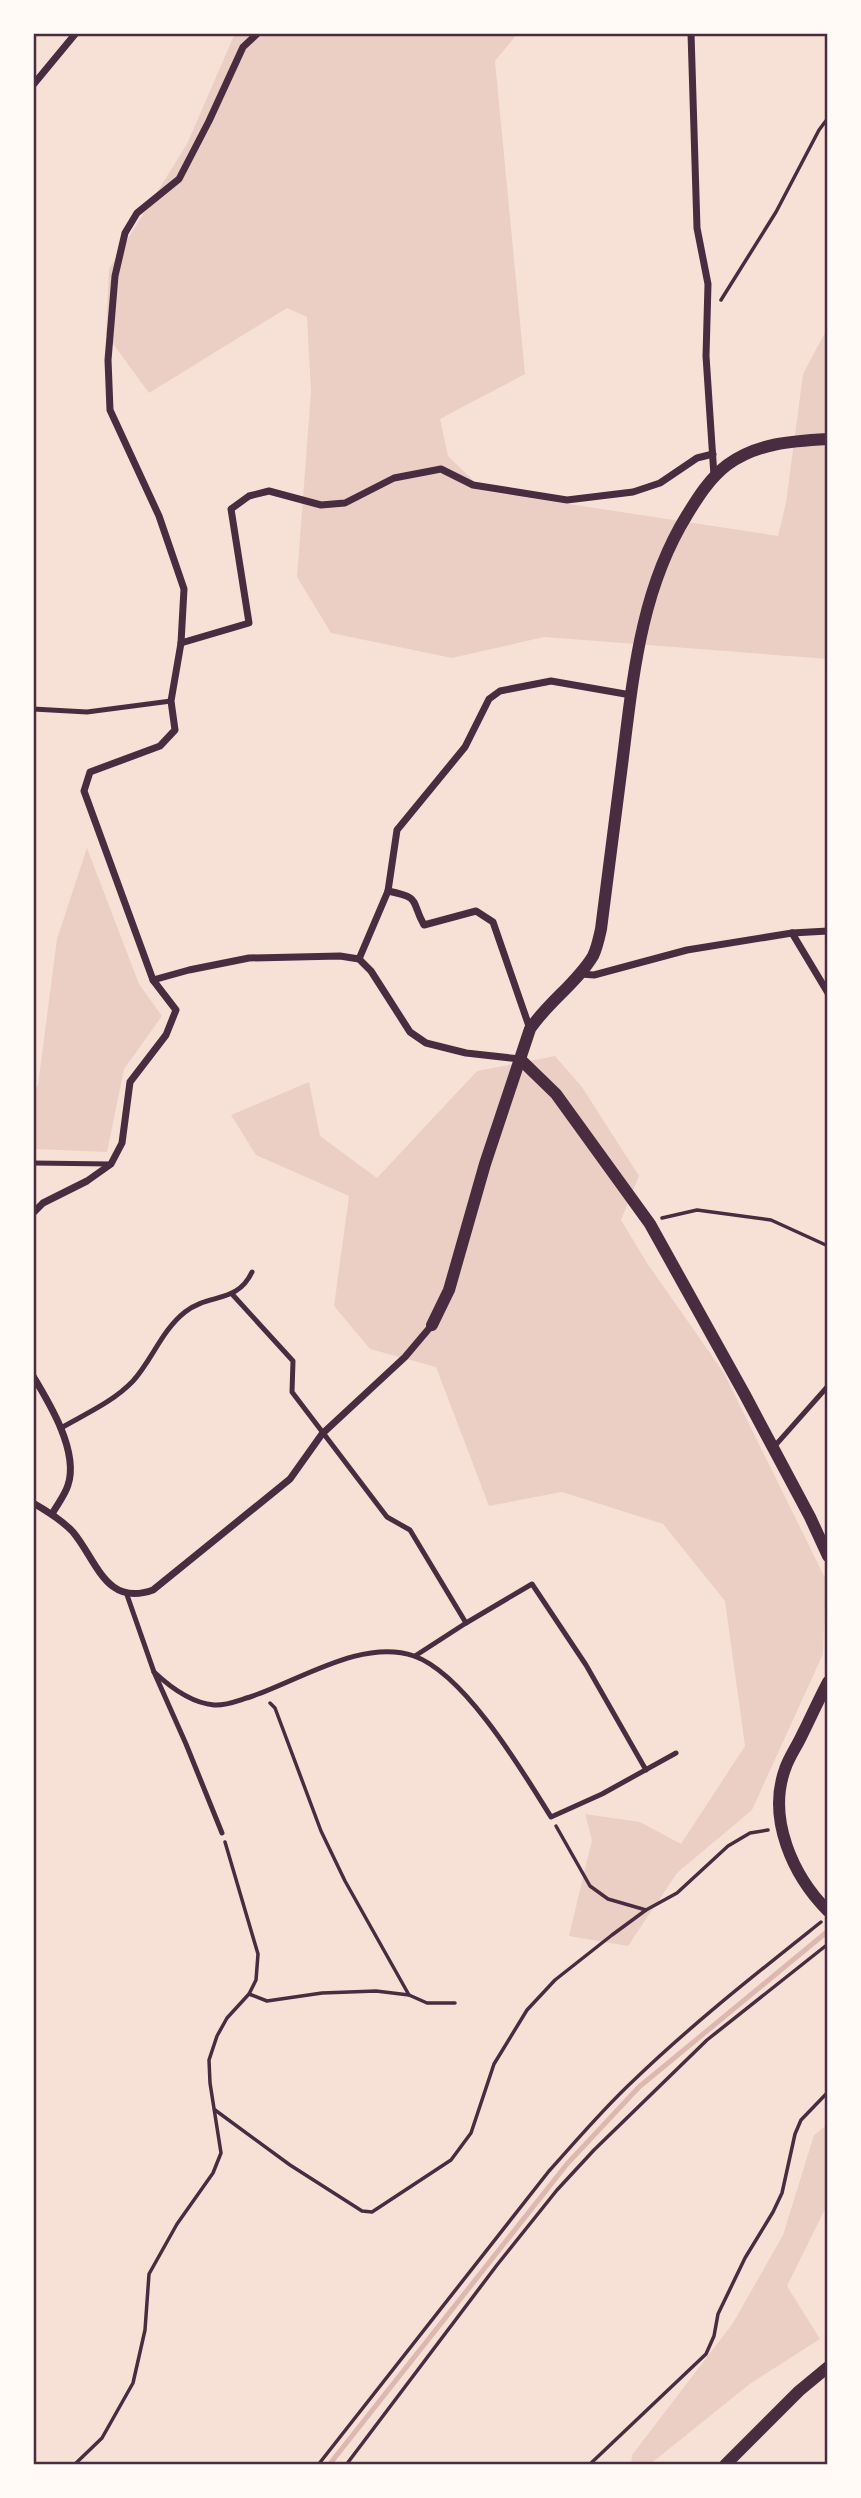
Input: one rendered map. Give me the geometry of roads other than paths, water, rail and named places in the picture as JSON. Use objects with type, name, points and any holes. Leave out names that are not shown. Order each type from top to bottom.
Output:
[{"type":"street","points":[[33,85],[76,33]]},
{"type":"street","points":[[33,1213],[43,1203],[87,1181],[111,1164],[122,1143],[130,1082],[166,1035],[176,1010],[153,980],[85,791],[90,772],[160,746],[175,730],[171,701],[181,643],[184,589],[159,516],[110,410],[108,360],[115,276],[125,233],[137,213],[179,179],[243,47],[258,33]]},
{"type":"street","points":[[691,33],[697,228],[708,284],[706,356],[714,476]]},
{"type":"street","points":[[33,1503],[52,1514],[72,1532],[106,1581],[128,1595],[141,1594],[163,1584],[290,1479],[322,1434],[405,1357],[432,1325],[449,1290],[485,1164],[530,1029],[581,974],[594,953],[601,929],[642,625],[656,576],[673,538],[714,476],[728,464],[761,447],[782,442],[828,439]]},
{"type":"street","points":[[181,643],[249,623],[231,509],[249,496],[269,491],[321,505],[345,503],[394,478],[441,469],[473,485],[567,500],[633,492],[660,483],[697,458],[713,454]]},
{"type":"street","points":[[359,960],[388,891],[397,831],[465,747],[489,699],[500,691],[551,681],[631,695]]},
{"type":"street","points":[[388,891],[406,894],[414,899],[424,925],[476,911],[492,922],[530,1029]]},
{"type":"street","points":[[581,974],[594,975],[687,950],[792,933],[828,931]]},
{"type":"street","points":[[792,933],[828,993]]},
{"type":"street","points":[[153,980],[248,958],[340,956],[359,960],[371,971],[410,1032],[426,1043],[467,1053],[520,1059],[556,1094],[650,1224],[773,1448],[828,1556]]},
{"type":"street","points":[[33,1376],[61,1428],[69,1453],[68,1485],[52,1514]]},
{"type":"street","points":[[828,1682],[784,1769],[780,1798],[781,1827],[790,1856],[814,1897],[828,1914]]},
{"type":"street","points":[[725,2465],[799,2391],[828,2367]]},
{"type":"lane","points":[[33,709],[87,712],[171,701]]},
{"type":"lane","points":[[33,1163],[111,1164]]},
{"type":"lane","points":[[61,1428],[128,1386],[176,1320],[187,1310],[232,1294],[246,1284],[252,1272]]},
{"type":"lane","points":[[232,1294],[293,1361],[292,1392],[387,1517],[410,1530],[466,1623]]},
{"type":"lane","points":[[773,1448],[828,1386]]},
{"type":"lane","points":[[415,1656],[532,1584],[586,1665],[646,1770]]},
{"type":"lane","points":[[128,1595],[153,1672],[222,1833]]},
{"type":"lane","points":[[153,1672],[184,1694],[215,1705],[262,1693],[315,1670],[372,1653],[415,1656],[470,1700],[521,1768],[551,1817],[602,1794],[677,1753]]},
{"type":"waterway","points":[[329,2465],[567,2164],[639,2087],[828,1931]]}]
